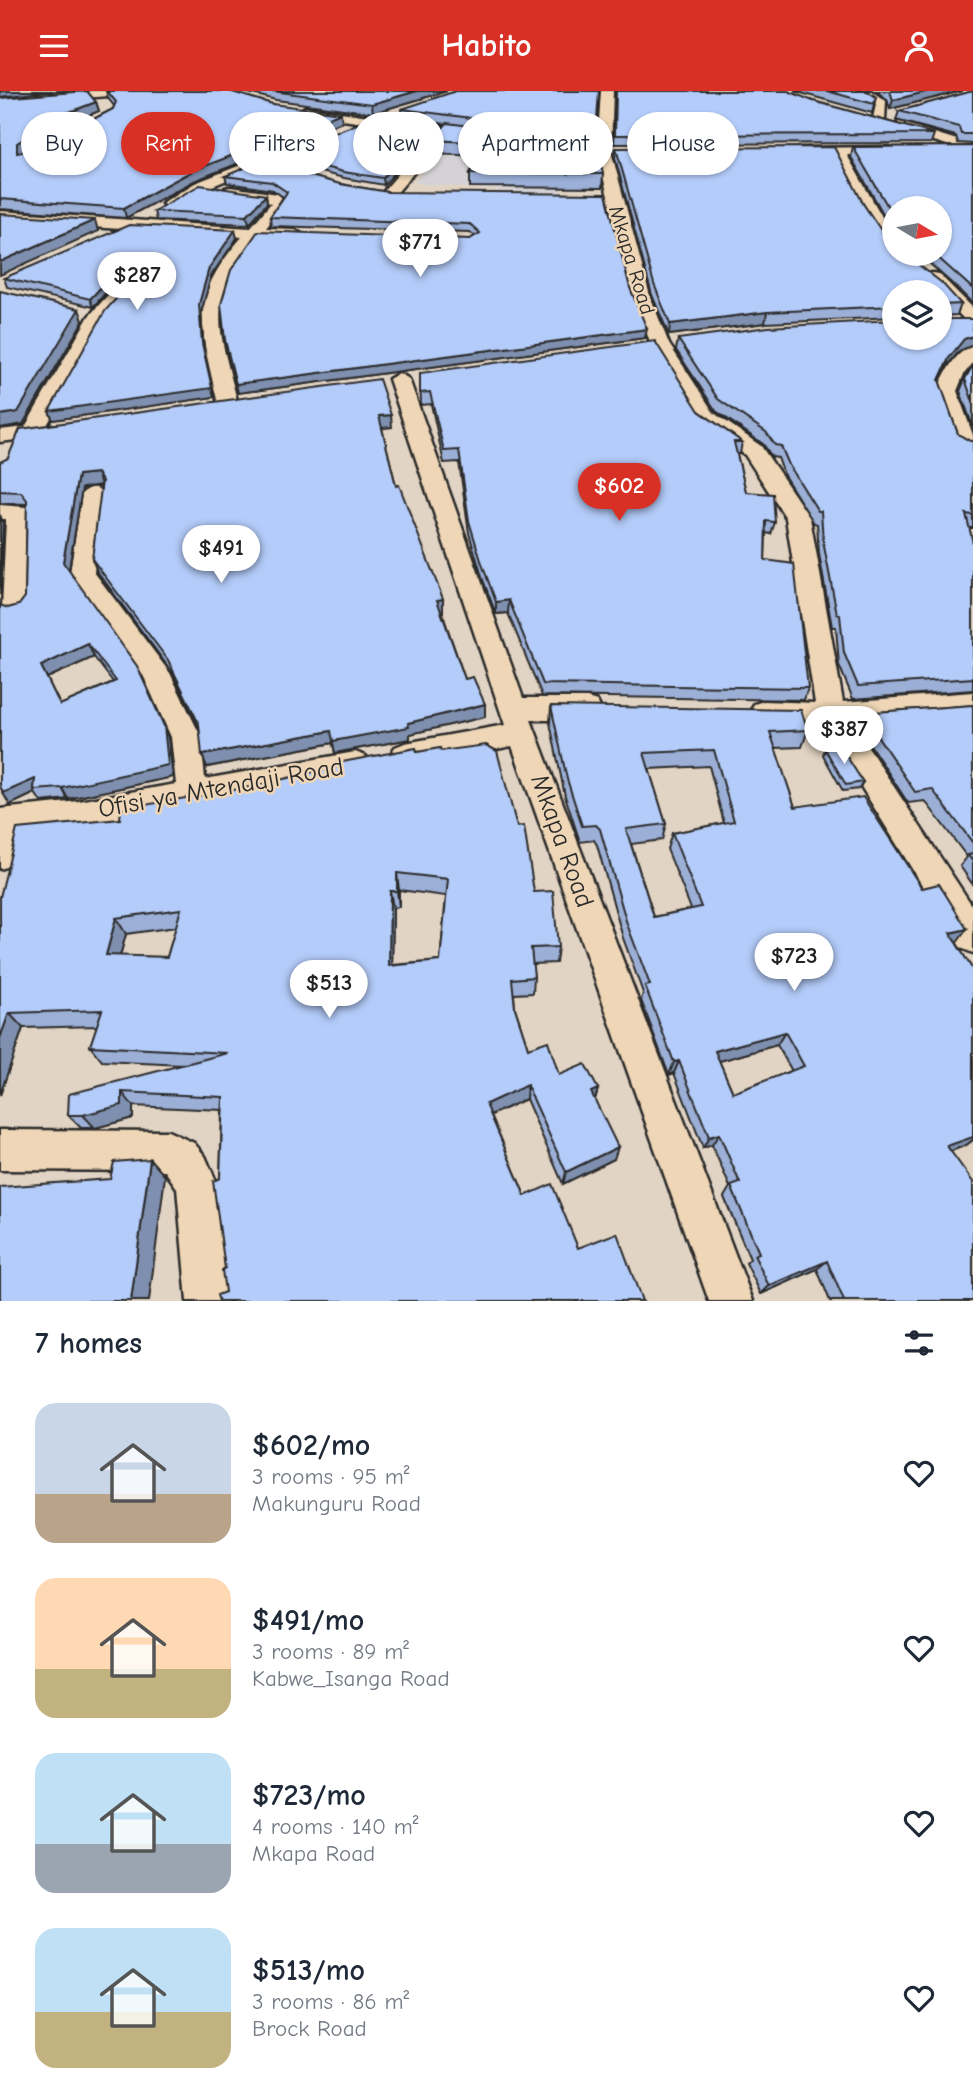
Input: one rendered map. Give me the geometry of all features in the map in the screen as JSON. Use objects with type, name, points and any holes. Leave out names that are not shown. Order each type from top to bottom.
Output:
[{"type":"street","points":[[0,100],[120,91]]},
{"type":"street","name":"Mkapa Road","points":[[607,91],[604,151],[606,195],[641,296],[647,345],[706,417],[752,451],[798,518],[831,714]]},
{"type":"street","points":[[863,91],[882,104],[878,118]]},
{"type":"street","points":[[95,94],[107,109]]},
{"type":"street","points":[[287,109],[353,118]]},
{"type":"street","points":[[859,117],[878,118],[902,113]]},
{"type":"street","points":[[878,118],[973,149]]},
{"type":"street","points":[[932,150],[973,149]]},
{"type":"street","points":[[782,152],[905,151]]},
{"type":"street","points":[[838,152],[882,236]]},
{"type":"street","points":[[100,239],[200,186],[229,175]]},
{"type":"street","points":[[400,175],[384,192],[412,193]]},
{"type":"street","points":[[200,186],[278,199],[258,231],[224,271],[215,292],[212,337],[228,404]]},
{"type":"street","points":[[0,216],[310,235]]},
{"type":"street","points":[[915,266],[973,321]]},
{"type":"street","points":[[13,440],[98,316],[131,280]]},
{"type":"street","points":[[74,310],[98,316]]},
{"type":"street","points":[[952,323],[973,321]]},
{"type":"street","points":[[647,345],[686,341]]},
{"type":"street","points":[[966,445],[947,391],[955,372],[973,352]]},
{"type":"street","name":"Mkapa Road","points":[[399,379],[518,721],[731,1301]]},
{"type":"street","points":[[13,440],[71,428]]},
{"type":"street","points":[[93,493],[82,573],[156,673],[186,737],[192,794]]},
{"type":"street","points":[[0,512],[18,512],[15,609]]},
{"type":"street","points":[[739,711],[831,714],[973,703]]},
{"type":"street","name":"Ofisi ya Mtendaji Road","points":[[6,822],[79,814],[192,794],[518,721],[617,709]]},
{"type":"street","points":[[831,714],[973,937]]},
{"type":"street","points":[[0,855],[6,822]]},
{"type":"street","points":[[0,1150],[168,1151],[179,1155],[192,1170],[198,1188],[209,1301]]},
{"type":"shaded area","points":[[447,138],[458,139],[458,175],[570,175],[558,196],[414,183],[420,175],[444,175],[444,142]]},
{"type":"building","points":[[87,91],[96,102],[70,112],[21,112],[21,141],[17,143],[17,153],[21,152],[21,175],[107,175],[107,112],[113,109],[116,102],[107,91],[229,91],[272,104],[333,112],[229,112],[229,157],[215,162],[215,112],[121,112],[121,175],[185,175],[124,208],[0,199],[0,98]]},
{"type":"building","points":[[272,91],[417,91],[372,104]]},
{"type":"building","points":[[456,91],[599,91],[598,112],[458,112],[458,116],[444,114],[444,112],[402,109]]},
{"type":"building","points":[[616,91],[788,91],[813,101],[934,134],[739,135],[739,112],[627,112],[627,135],[615,135]]},
{"type":"building","points":[[827,91],[867,91],[876,97],[874,104]]},
{"type":"building","points":[[890,91],[929,91],[893,100]]},
{"type":"building","points":[[973,91],[973,134],[961,134],[959,127],[899,111]]},
{"type":"building","points":[[447,123],[458,124],[458,141],[444,141],[444,126]]},
{"type":"building","points":[[353,125],[353,174],[339,171],[339,131]]},
{"type":"building","points":[[973,146],[973,289],[947,266],[952,266],[952,196],[882,197],[853,147]]},
{"type":"building","points":[[739,147],[834,147],[864,205],[882,232],[882,266],[920,266],[938,280],[882,280],[882,307],[767,312],[670,324],[654,284],[616,148],[627,148],[627,175],[739,175]]},
{"type":"building","points":[[307,175],[388,192],[606,194],[630,288],[647,329],[236,384],[225,340],[221,304],[231,270],[258,231],[470,239],[480,233],[470,224],[270,217],[287,192],[272,182],[225,176]]},
{"type":"building","points":[[363,175],[386,175],[383,178]]},
{"type":"building","points":[[200,185],[266,195],[247,215],[154,211]]},
{"type":"building","points":[[0,214],[95,220],[0,262]]},
{"type":"building","points":[[129,225],[235,230],[209,268],[199,304],[202,343],[212,388],[49,411],[105,311],[139,273],[130,264],[121,266],[90,299],[4,278]]},
{"type":"building","points":[[0,291],[79,309],[18,412],[0,415]]},
{"type":"building","points":[[952,294],[961,304],[952,304]]},
{"type":"building","points":[[952,319],[973,319],[973,336],[964,339],[949,358],[939,380],[958,434],[973,441],[973,515],[966,514],[973,543],[973,678],[858,686],[844,653],[840,615],[837,614],[823,541],[821,511],[818,511],[789,465],[781,446],[775,445],[766,432],[718,399],[678,339],[768,327],[882,321],[882,350],[952,350]]},
{"type":"building","points":[[655,341],[699,411],[742,442],[734,442],[746,492],[773,494],[775,522],[766,521],[765,560],[794,564],[808,688],[543,684],[509,600],[496,602],[469,521],[459,450],[444,451],[430,392],[420,393],[420,373]]},
{"type":"building","points":[[973,365],[973,402],[965,379]]},
{"type":"building","points":[[379,379],[391,415],[379,416],[396,486],[399,485],[443,599],[437,600],[465,679],[473,677],[485,704],[408,723],[409,727],[333,741],[331,731],[202,755],[199,724],[168,660],[92,559],[102,481],[97,473],[78,475],[63,562],[137,666],[164,726],[168,765],[62,788],[34,790],[35,779],[3,793],[0,786],[0,605],[8,608],[19,605],[25,597],[27,500],[21,492],[0,491],[0,462],[8,458],[20,429]],"holes":[[[88,644],[116,681],[60,705],[41,666]]]},
{"type":"building","points":[[973,705],[973,843],[932,789],[915,792],[862,713]]},
{"type":"building","points":[[551,706],[801,710],[808,730],[770,732],[795,807],[863,797],[922,888],[939,884],[967,929],[950,933],[973,970],[973,1137],[947,1146],[973,1182],[973,1301],[844,1301],[827,1261],[769,1286],[754,1255],[759,1253],[731,1186],[740,1183],[719,1134],[709,1137],[679,1061],[674,1062],[645,986],[650,985],[627,924],[600,829],[596,825],[582,826],[567,779]],"holes":[[[714,750],[734,821],[672,833],[701,907],[654,917],[626,829],[666,824],[644,753]],[[785,1032],[804,1066],[733,1093],[715,1051]]]},
{"type":"building","points":[[486,745],[497,751],[517,827],[524,826],[534,892],[553,891],[558,947],[531,948],[534,977],[512,979],[515,1008],[528,1048],[548,1041],[559,1075],[585,1064],[598,1089],[591,1092],[618,1147],[566,1172],[527,1085],[486,1104],[525,1196],[552,1184],[578,1248],[617,1233],[642,1301],[219,1301],[217,1295],[225,1292],[222,1270],[225,1268],[213,1181],[220,1178],[223,1097],[122,1092],[122,1105],[83,1115],[68,1115],[69,1094],[228,1053],[90,1046],[102,1010],[9,1013],[0,1038],[0,897],[17,829],[120,819],[121,809],[250,787],[338,766],[337,763],[416,748],[417,752],[440,748],[441,751]],"holes":[[[397,873],[448,879],[440,961],[389,966],[390,891],[397,891]],[[181,909],[167,957],[106,955],[116,918]]]},
{"type":"building","points":[[840,746],[863,782],[846,785],[825,749]]},
{"type":"building","points":[[150,1159],[131,1301],[0,1301],[0,1187],[110,1179],[114,1162]]}]
